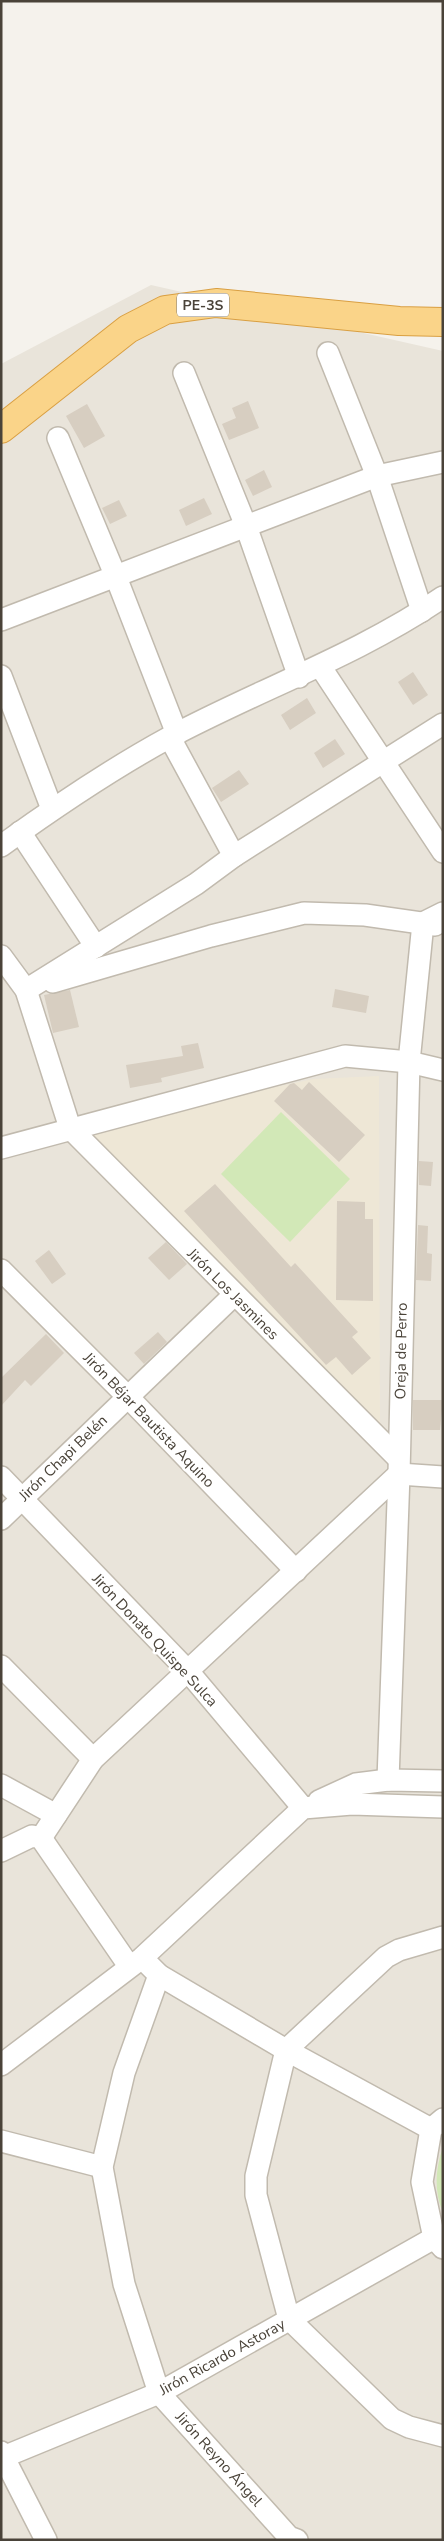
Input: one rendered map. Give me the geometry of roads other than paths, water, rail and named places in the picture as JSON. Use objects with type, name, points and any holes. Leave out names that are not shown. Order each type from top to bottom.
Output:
[{"type":"highway","name":"PE-3S","points":[[1,429],[128,329],[165,310],[216,303],[390,320],[443,322]]},
{"type":"street","points":[[328,353],[377,476],[422,611]]},
{"type":"street","points":[[184,373],[246,526],[299,677]]},
{"type":"street","points":[[58,438],[116,577],[174,736],[234,856]]},
{"type":"street","points":[[1,620],[377,476],[443,462]]},
{"type":"street","points":[[1,846],[52,809],[174,736],[370,642],[443,597]]},
{"type":"street","points":[[320,666],[443,852]]},
{"type":"street","points":[[1,676],[52,809]]},
{"type":"street","points":[[26,990],[196,884],[234,856],[443,724]]},
{"type":"street","points":[[20,832],[96,947]]},
{"type":"street","points":[[26,990],[211,936],[304,913],[365,915],[433,924],[443,913]]},
{"type":"street","name":"Oreja de Perro","points":[[388,1780],[399,1466],[408,1062],[433,924]]},
{"type":"street","points":[[1,956],[26,990],[70,1128]]},
{"type":"street","points":[[1,1148],[345,1056],[408,1062],[443,1070]]},
{"type":"street","name":"Jirón Los Jasmines","points":[[70,1128],[399,1466]]},
{"type":"street","name":"Jirón Béjar Bautista Aquino","points":[[1,1270],[127,1396],[296,1571]]},
{"type":"street","name":"Jirón Chapi Belén","points":[[1,1519],[234,1295]]},
{"type":"street","points":[[41,1838],[93,1759],[296,1571],[399,1466],[443,1477]]},
{"type":"street","name":"Jirón Donato Quispe Sulca","points":[[1,1477],[187,1670],[303,1808]]},
{"type":"street","points":[[1,1666],[93,1759]]},
{"type":"street","points":[[1,2065],[136,1962],[303,1808],[356,1784],[388,1780],[443,1781]]},
{"type":"street","points":[[1,1785],[56,1815]]},
{"type":"street","points":[[303,1808],[352,1804],[443,1807]]},
{"type":"street","points":[[1,1851],[32,1836],[41,1838],[136,1962],[286,2050],[437,2124],[422,2182],[438,2243]]},
{"type":"street","points":[[443,1938],[399,1950],[386,1957],[286,2050],[256,2176],[256,2195],[289,2319],[392,2419],[408,2427],[443,2436]]},
{"type":"street","points":[[1,2141],[102,2167],[124,2074],[159,1975]]},
{"type":"street","name":"Jirón Reyno Ángel","points":[[102,2167],[124,2284],[159,2392],[288,2539]]},
{"type":"street","name":"Jirón Ricardo Astoray","points":[[2,2456],[159,2392],[289,2319],[438,2243]]},
{"type":"street","points":[[2,2456],[46,2540]]}]
